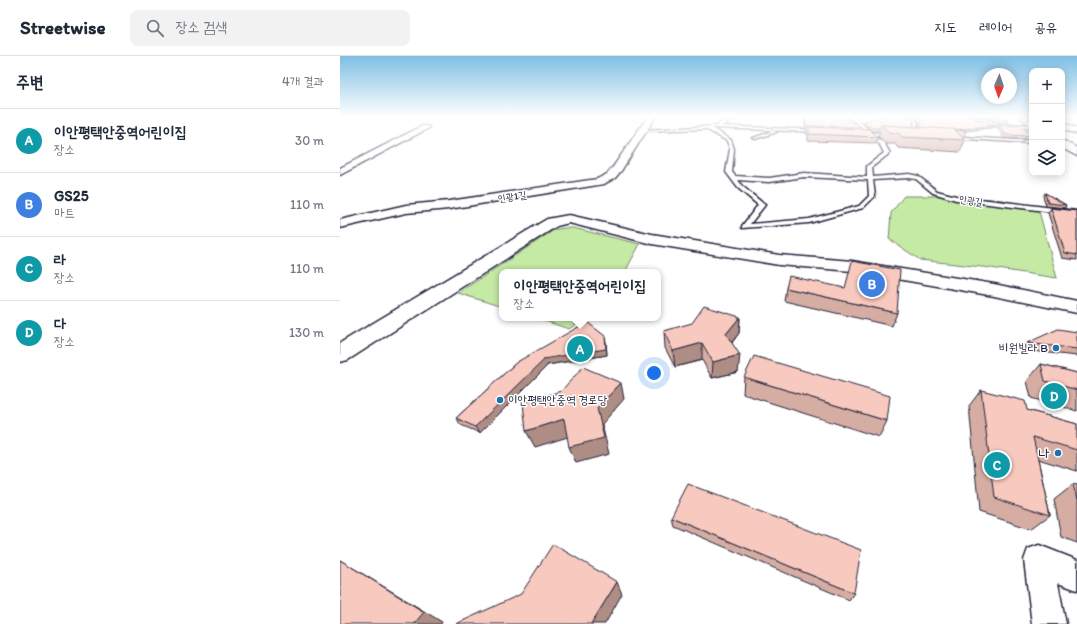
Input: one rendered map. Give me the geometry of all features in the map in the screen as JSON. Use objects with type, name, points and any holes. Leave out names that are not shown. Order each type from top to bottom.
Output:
[{"type":"street","points":[[340,172],[397,143]]},
{"type":"street","name":"인광1길","points":[[340,224],[406,210],[464,203],[600,182],[611,176],[635,143]]},
{"type":"street","points":[[1065,145],[1077,153]]},
{"type":"street","points":[[340,354],[552,222],[569,219],[652,239],[779,260],[852,266],[994,290],[1077,307]]},
{"type":"street","points":[[1049,624],[1039,560],[1077,575]]},
{"type":"lane","points":[[730,143],[732,149],[730,172],[733,178],[740,187],[762,206],[744,227],[809,221],[861,207],[872,196],[869,167],[887,153],[880,143]]},
{"type":"lane","name":"인광길","points":[[733,178],[769,180],[804,175],[870,178],[909,176],[918,178],[935,192],[956,198],[1077,213]]},
{"type":"green space","points":[[904,196],[953,196],[1004,200],[1039,211],[1057,278],[991,268],[920,260],[889,239],[891,213]]},
{"type":"green space","points":[[573,228],[640,244],[627,269],[499,269],[499,306],[458,293],[554,230]]},
{"type":"green space","points":[[545,321],[581,321],[569,329]]},
{"type":"building","points":[[1045,193],[1066,205],[1048,203]]},
{"type":"building","points":[[1051,208],[1077,211],[1077,255],[1065,253]]},
{"type":"building","points":[[852,261],[900,270],[897,313],[786,288],[789,276],[845,288]]},
{"type":"building","points":[[704,306],[740,317],[726,334],[740,355],[713,362],[702,343],[673,351],[664,331],[692,323]]},
{"type":"building","points":[[587,322],[605,336],[606,349],[543,359],[544,360],[475,427],[456,418],[517,362]]},
{"type":"building","points":[[1058,329],[1077,332],[1077,349],[1027,343]]},
{"type":"building","points":[[754,356],[890,396],[887,421],[744,377]]},
{"type":"building","points":[[1041,364],[1077,373],[1077,390],[1045,381]]},
{"type":"building","points":[[583,367],[621,383],[597,408],[604,438],[569,447],[564,419],[526,431],[523,403],[561,391]]},
{"type":"building","points":[[981,390],[1025,401],[1027,410],[1077,424],[1077,450],[1033,437],[1050,515],[994,497]]},
{"type":"building","points":[[688,484],[861,550],[854,593],[671,517]]},
{"type":"building","points":[[1073,484],[1077,485],[1077,500]]},
{"type":"building","points":[[553,544],[617,582],[591,624],[456,624],[521,594]]},
{"type":"building","points":[[340,560],[424,612],[414,624],[340,624]]},
{"type":"place","name":"GS25","points":[[872,284]]},
{"type":"place","name":"비원빌라 B","points":[[1056,348]]},
{"type":"place","name":"이안평택안중역어린이집","points":[[580,349]]},
{"type":"place","name":"다","points":[[1054,396]]},
{"type":"place","name":"이안평택안중역 경로당","points":[[500,400]]},
{"type":"place","name":"나","points":[[1058,453]]},
{"type":"place","name":"라","points":[[997,465]]}]
